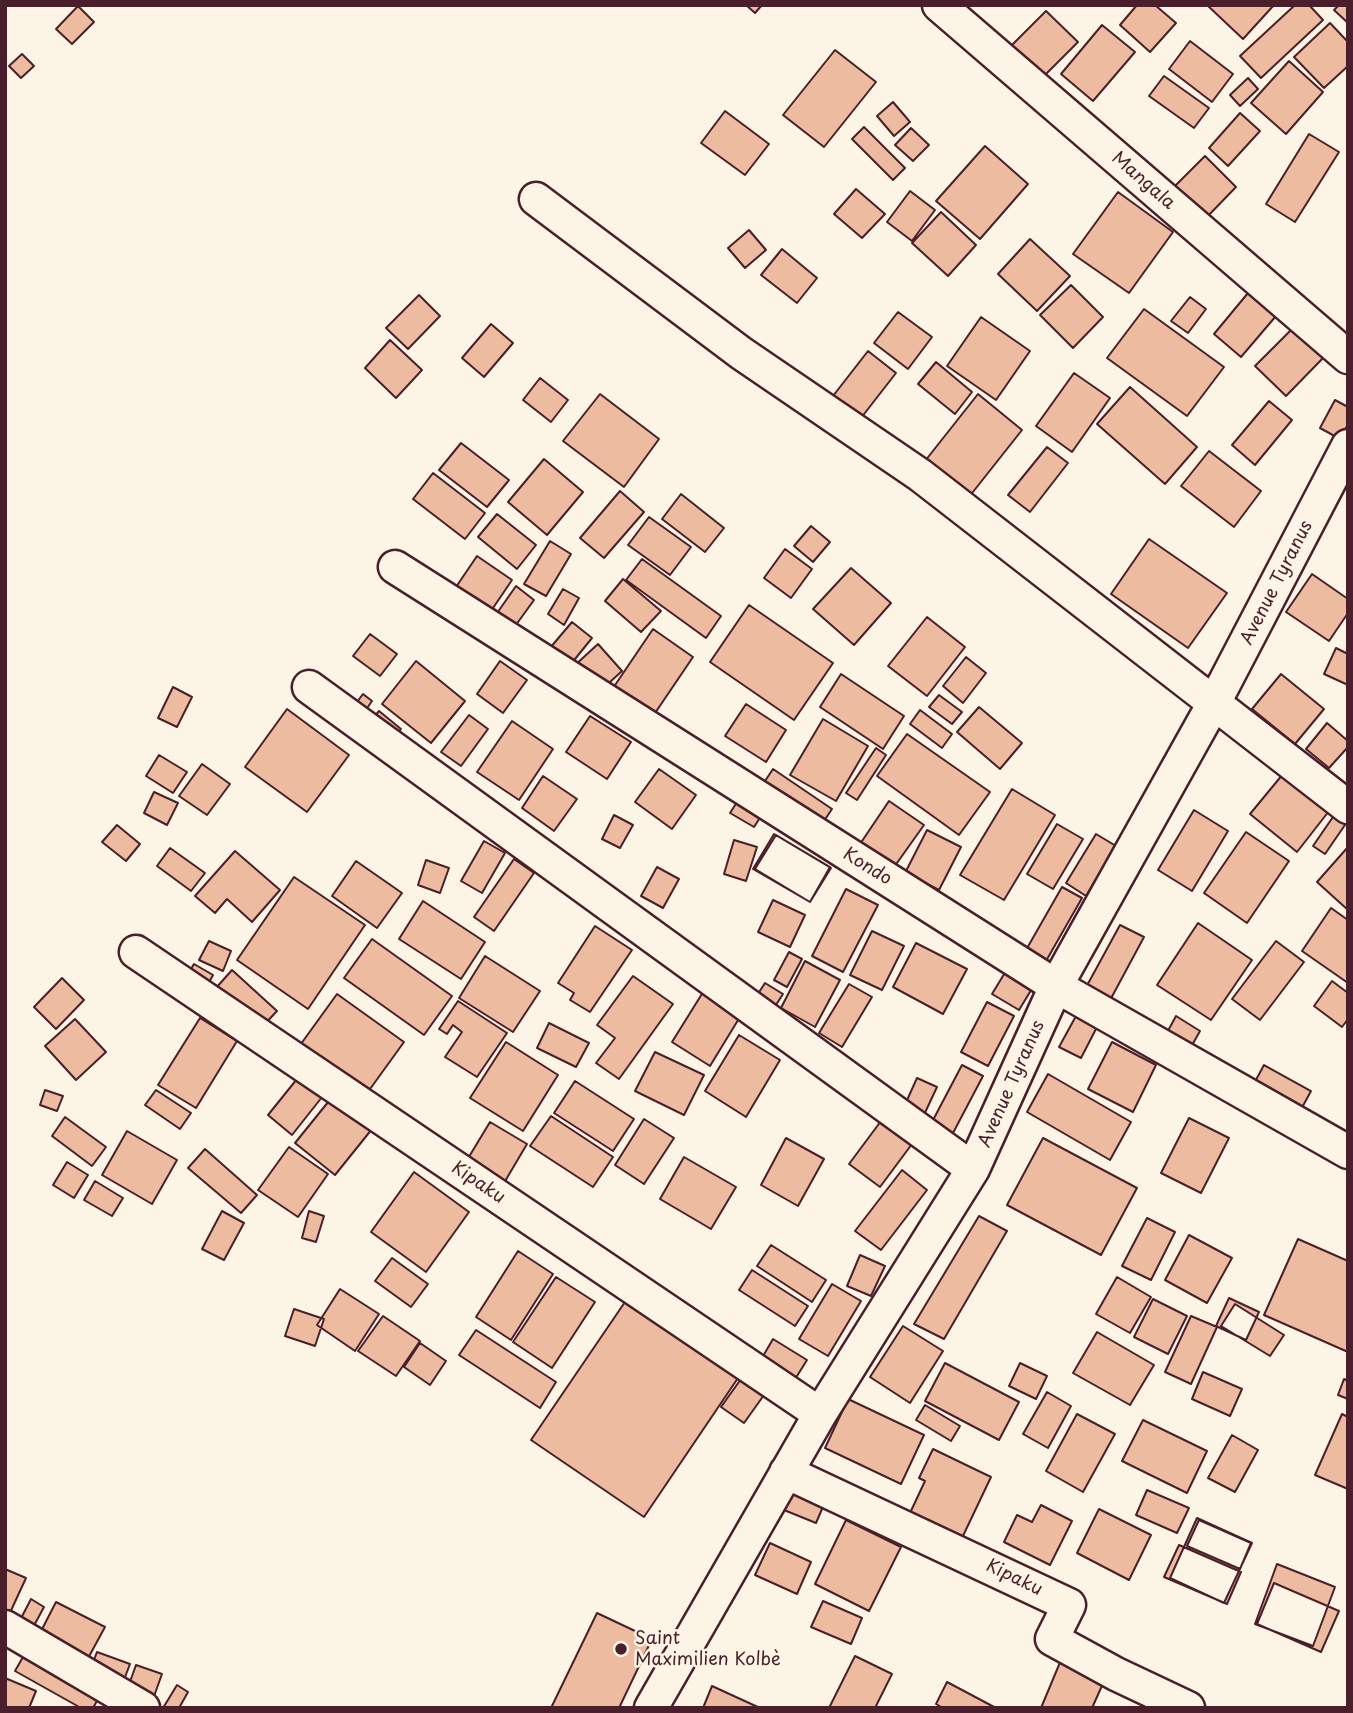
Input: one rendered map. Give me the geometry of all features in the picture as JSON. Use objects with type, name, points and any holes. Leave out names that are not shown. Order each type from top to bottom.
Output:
[{"type":"street","name":"Mangala","points":[[939,5],[1348,357]]},
{"type":"street","points":[[536,199],[741,353],[920,475],[1348,807]]},
{"type":"street","name":"Avenue Tyranus","points":[[651,1708],[820,1414],[973,1169],[1056,986],[1214,703],[1348,446]]},
{"type":"street","name":"Kondo","points":[[395,568],[1056,986],[1348,1152]]},
{"type":"street","points":[[309,687],[973,1169]]},
{"type":"street","name":"Kipaku","points":[[136,952],[820,1414]]},
{"type":"street","name":"Kipaku","points":[[786,1472],[1069,1605],[1052,1639],[1116,1674],[1188,1708]]},
{"type":"street","points":[[5,1627],[143,1708]]},
{"type":"building","points":[[746,5],[762,5],[755,13]]},
{"type":"building","points":[[1137,5],[1155,5],[1176,23],[1150,52],[1120,25]]},
{"type":"building","points":[[1207,5],[1274,5],[1243,39]]},
{"type":"building","points":[[1295,5],[1309,5],[1323,20],[1261,78],[1240,56]]},
{"type":"building","points":[[1339,5],[1348,5],[1348,23],[1334,10]]},
{"type":"building","points":[[78,6],[94,22],[72,44],[56,29]]},
{"type":"building","points":[[1046,11],[1078,42],[1040,80],[1008,49]]},
{"type":"building","points":[[1330,23],[1348,42],[1348,66],[1324,88],[1294,57]]},
{"type":"building","points":[[1102,25],[1135,52],[1093,101],[1061,74]]},
{"type":"building","points":[[1190,41],[1233,74],[1212,102],[1169,69]]},
{"type":"building","points":[[835,50],[876,82],[824,147],[783,115]]},
{"type":"building","points":[[22,54],[34,66],[21,78],[9,66]]},
{"type":"building","points":[[1289,61],[1323,92],[1286,134],[1251,103]]},
{"type":"building","points":[[1164,76],[1209,108],[1194,128],[1149,96]]},
{"type":"building","points":[[1248,78],[1258,89],[1240,106],[1230,95]]},
{"type":"building","points":[[893,102],[910,122],[894,136],[877,116]]},
{"type":"building","points":[[725,111],[769,144],[745,175],[701,143]]},
{"type":"building","points":[[1240,113],[1260,131],[1228,166],[1209,148]]},
{"type":"building","points":[[864,127],[905,168],[893,180],[852,139]]},
{"type":"building","points":[[911,128],[929,145],[913,161],[895,145]]},
{"type":"building","points":[[1309,134],[1339,152],[1295,222],[1266,204]]},
{"type":"building","points":[[985,146],[1028,184],[980,239],[936,201]]},
{"type":"building","points":[[1205,156],[1236,187],[1205,219],[1173,188]]},
{"type":"building","points":[[856,189],[885,214],[862,238],[834,214]]},
{"type":"building","points":[[910,191],[935,210],[912,241],[887,222]]},
{"type":"building","points":[[1118,192],[1173,232],[1129,293],[1073,254]]},
{"type":"building","points":[[941,212],[976,245],[948,276],[912,243]]},
{"type":"building","points":[[749,230],[766,250],[745,268],[728,248]]},
{"type":"building","points":[[1030,239],[1070,276],[1037,311],[998,274]]},
{"type":"building","points":[[782,249],[817,278],[797,303],[761,275]]},
{"type":"building","points":[[1071,285],[1103,317],[1073,348],[1040,315]]},
{"type":"building","points":[[1248,293],[1276,316],[1241,357],[1214,334]]},
{"type":"building","points":[[419,295],[440,316],[408,349],[386,328]]},
{"type":"building","points":[[1190,297],[1206,309],[1188,333],[1171,321]]},
{"type":"building","points":[[1144,309],[1224,367],[1187,416],[1107,358]]},
{"type":"building","points":[[898,312],[932,337],[908,369],[874,343]]},
{"type":"building","points":[[981,317],[1030,351],[996,400],[947,366]]},
{"type":"building","points":[[491,324],[513,343],[484,377],[462,358]]},
{"type":"building","points":[[1295,326],[1325,356],[1286,396],[1255,366]]},
{"type":"building","points":[[390,340],[422,370],[396,398],[365,368]]},
{"type":"building","points":[[868,351],[896,373],[861,418],[833,396]]},
{"type":"building","points":[[936,362],[972,392],[955,414],[918,384]]},
{"type":"building","points":[[1074,373],[1110,398],[1072,452],[1036,426]]},
{"type":"building","points":[[540,378],[568,400],[551,422],[523,400]]},
{"type":"building","points":[[1130,387],[1197,447],[1165,484],[1097,424]]},
{"type":"building","points":[[600,394],[659,439],[624,487],[563,441]]},
{"type":"building","points":[[978,394],[1022,430],[969,497],[925,461]]},
{"type":"building","points":[[1335,400],[1348,407],[1348,424],[1340,439],[1320,428]]},
{"type":"building","points":[[1269,401],[1292,420],[1255,465],[1232,445]]},
{"type":"building","points":[[461,443],[509,480],[487,507],[439,470]]},
{"type":"building","points":[[1047,447],[1068,463],[1030,512],[1008,495]]},
{"type":"building","points":[[1209,451],[1261,491],[1234,527],[1181,486]]},
{"type":"building","points":[[544,459],[583,492],[547,535],[508,502]]},
{"type":"building","points":[[433,473],[485,513],[465,539],[413,499]]},
{"type":"building","points":[[620,491],[644,512],[604,558],[580,538]]},
{"type":"building","points":[[681,494],[724,528],[705,552],[662,519]]},
{"type":"building","points":[[497,514],[536,545],[517,569],[478,537]]},
{"type":"building","points":[[649,517],[691,547],[670,575],[628,545]]},
{"type":"building","points":[[811,526],[830,542],[813,562],[794,546]]},
{"type":"building","points":[[1149,539],[1227,593],[1188,648],[1111,594]]},
{"type":"building","points":[[550,541],[571,554],[546,596],[524,584]]},
{"type":"building","points":[[785,549],[812,569],[791,598],[764,578]]},
{"type":"building","points":[[477,556],[512,580],[491,611],[456,587]]},
{"type":"building","points":[[642,559],[721,616],[706,638],[626,580]]},
{"type":"building","points":[[851,568],[891,603],[854,645],[813,609]]},
{"type":"building","points":[[1312,574],[1348,599],[1348,613],[1329,641],[1286,612]]},
{"type":"building","points":[[623,579],[661,611],[641,632],[605,601]]},
{"type":"building","points":[[516,586],[534,600],[513,629],[495,616]]},
{"type":"building","points":[[563,589],[579,598],[564,625],[548,614]]},
{"type":"building","points":[[749,605],[833,663],[794,720],[710,662]]},
{"type":"building","points":[[927,617],[965,647],[927,696],[888,666]]},
{"type":"building","points":[[572,622],[592,638],[571,664],[550,648]]},
{"type":"building","points":[[653,629],[693,657],[649,722],[609,694]]},
{"type":"building","points":[[370,634],[397,654],[380,676],[353,656]]},
{"type":"building","points":[[598,644],[622,671],[598,693],[573,667]]},
{"type":"building","points":[[1336,648],[1348,654],[1348,685],[1324,674]]},
{"type":"building","points":[[966,657],[986,673],[963,703],[943,686]]},
{"type":"building","points":[[416,661],[465,701],[431,743],[382,704]]},
{"type":"building","points":[[500,661],[527,680],[503,713],[477,694]]},
{"type":"building","points":[[841,674],[904,716],[883,749],[820,707]]},
{"type":"building","points":[[1281,674],[1324,709],[1295,744],[1252,709]]},
{"type":"building","points":[[173,687],[192,697],[177,727],[158,718]]},
{"type":"building","points":[[363,694],[372,701],[361,717],[351,710]]},
{"type":"building","points":[[939,695],[962,712],[952,724],[929,707]]},
{"type":"building","points":[[746,704],[786,730],[766,762],[725,736]]},
{"type":"building","points":[[979,707],[1022,743],[1000,769],[957,732]]},
{"type":"building","points":[[287,709],[349,755],[307,812],[245,767]]},
{"type":"building","points":[[920,710],[952,734],[942,748],[910,724]]},
{"type":"building","points":[[379,711],[401,729],[390,743],[368,724]]},
{"type":"building","points":[[469,715],[488,729],[461,766],[441,752]]},
{"type":"building","points":[[590,716],[631,742],[607,779],[566,752]]},
{"type":"building","points":[[823,719],[868,746],[836,801],[790,775]]},
{"type":"building","points":[[512,721],[553,749],[519,800],[477,772]]},
{"type":"building","points":[[1327,723],[1348,741],[1348,747],[1329,768],[1306,749]]},
{"type":"building","points":[[907,734],[990,792],[959,835],[877,776]]},
{"type":"building","points":[[876,748],[886,755],[857,800],[846,793]]},
{"type":"building","points":[[159,755],[187,772],[173,793],[146,776]]},
{"type":"building","points":[[202,764],[230,784],[207,815],[179,796]]},
{"type":"building","points":[[659,769],[696,795],[672,829],[635,802]]},
{"type":"building","points":[[773,769],[832,809],[820,827],[761,787]]},
{"type":"building","points":[[1283,774],[1329,811],[1297,852],[1250,814]]},
{"type":"building","points":[[543,776],[577,799],[554,831],[522,808]]},
{"type":"building","points":[[1012,789],[1055,815],[1004,900],[960,875]]},
{"type":"building","points":[[154,792],[178,803],[167,825],[144,813]]},
{"type":"building","points":[[739,799],[763,813],[754,827],[730,813]]},
{"type":"building","points":[[889,801],[924,825],[892,870],[858,847]]},
{"type":"building","points":[[1194,810],[1228,831],[1192,891],[1158,870]]},
{"type":"building","points":[[1335,814],[1347,822],[1325,854],[1313,846]]},
{"type":"building","points":[[614,815],[633,825],[620,848],[602,839]]},
{"type":"building","points":[[1057,824],[1083,839],[1053,889],[1027,874]]},
{"type":"building","points":[[117,825],[140,844],[126,861],[102,842]]},
{"type":"building","points":[[927,830],[961,847],[939,890],[905,873]]},
{"type":"building","points":[[1246,832],[1289,861],[1247,923],[1204,893]]},
{"type":"building","points":[[774,834],[831,868],[810,902],[753,869]]},
{"type":"building","points":[[1096,834],[1116,846],[1086,896],[1066,883]]},
{"type":"building","points":[[776,835],[830,867],[810,902],[755,869]]},
{"type":"building","points":[[734,840],[757,847],[746,881],[724,874]]},
{"type":"building","points":[[484,841],[505,853],[482,893],[461,881]]},
{"type":"building","points":[[1348,847],[1348,910],[1317,882]]},
{"type":"building","points":[[170,848],[205,873],[191,891],[157,866]]},
{"type":"building","points":[[235,851],[280,890],[252,922],[227,899],[215,913],[195,896]]},
{"type":"building","points":[[514,859],[534,873],[494,931],[474,917]]},
{"type":"building","points":[[426,860],[449,868],[440,893],[418,885]]},
{"type":"building","points":[[356,861],[402,893],[377,928],[332,896]]},
{"type":"building","points":[[657,867],[679,879],[663,908],[641,896]]},
{"type":"building","points":[[294,877],[365,925],[308,1009],[237,960]]},
{"type":"building","points":[[1062,887],[1082,898],[1046,961],[1026,950]]},
{"type":"building","points":[[846,889],[878,905],[843,972],[812,956]]},
{"type":"building","points":[[773,900],[805,915],[790,947],[758,932]]},
{"type":"building","points":[[423,901],[485,942],[461,979],[399,939]]},
{"type":"building","points":[[1331,908],[1348,920],[1348,983],[1302,951]]},
{"type":"building","points":[[1198,923],[1252,960],[1211,1020],[1157,985]]},
{"type":"building","points":[[1120,925],[1144,937],[1108,1004],[1084,991]]},
{"type":"building","points":[[595,926],[632,950],[590,1012],[570,1000],[574,993],[558,983]]},
{"type":"building","points":[[872,931],[904,946],[882,990],[850,975]]},
{"type":"building","points":[[372,939],[452,996],[424,1035],[344,978]]},
{"type":"building","points":[[209,941],[231,951],[223,971],[199,960]]},
{"type":"building","points":[[1276,941],[1304,962],[1260,1020],[1232,999]]},
{"type":"building","points":[[916,943],[967,969],[943,1014],[893,987]]},
{"type":"building","points":[[789,952],[802,959],[787,987],[774,980]]},
{"type":"building","points":[[485,956],[540,991],[513,1032],[459,998]]},
{"type":"building","points":[[805,961],[840,980],[815,1027],[781,1008]]},
{"type":"building","points":[[194,964],[213,975],[207,986],[188,974]]},
{"type":"building","points":[[1009,966],[1036,982],[1019,1010],[992,994]]},
{"type":"building","points":[[232,970],[277,1011],[260,1029],[216,988]]},
{"type":"building","points":[[633,976],[673,1004],[619,1079],[596,1063],[615,1038],[597,1025]]},
{"type":"building","points":[[62,978],[84,1000],[56,1029],[34,1007]]},
{"type":"building","points":[[1332,981],[1348,993],[1348,1019],[1342,1027],[1314,1006]]},
{"type":"building","points":[[765,983],[783,994],[772,1011],[754,1000]]},
{"type":"building","points":[[849,984],[872,997],[842,1047],[819,1033]]},
{"type":"building","points":[[705,989],[743,1012],[710,1066],[672,1042]]},
{"type":"building","points":[[337,994],[404,1042],[365,1096],[298,1048]]},
{"type":"building","points":[[458,1001],[507,1033],[477,1077],[445,1057],[462,1032],[453,1025],[447,1034],[439,1029]]},
{"type":"building","points":[[987,1002],[1014,1016],[988,1066],[961,1052]]},
{"type":"building","points":[[1076,1016],[1097,1027],[1081,1058],[1059,1047]]},
{"type":"building","points":[[1176,1016],[1200,1031],[1187,1054],[1163,1040]]},
{"type":"building","points":[[200,1018],[237,1041],[196,1108],[158,1085]]},
{"type":"building","points":[[75,1019],[106,1052],[76,1080],[45,1046]]},
{"type":"building","points":[[549,1023],[589,1043],[576,1067],[537,1048]]},
{"type":"building","points":[[739,1035],[780,1060],[746,1117],[705,1091]]},
{"type":"building","points":[[506,1042],[558,1075],[523,1131],[470,1098]]},
{"type":"building","points":[[1112,1042],[1156,1065],[1133,1112],[1088,1089]]},
{"type":"building","points":[[655,1052],[704,1075],[684,1115],[635,1091]]},
{"type":"building","points":[[962,1065],[983,1076],[953,1133],[932,1122]]},
{"type":"building","points":[[1264,1065],[1311,1091],[1298,1115],[1251,1089]]},
{"type":"building","points":[[301,1074],[326,1092],[292,1135],[268,1115]]},
{"type":"building","points":[[1048,1074],[1131,1122],[1110,1160],[1027,1112]]},
{"type":"building","points":[[917,1078],[937,1087],[923,1117],[903,1109]]},
{"type":"building","points":[[575,1081],[634,1119],[613,1151],[554,1113]]},
{"type":"building","points":[[45,1090],[63,1096],[57,1111],[40,1105]]},
{"type":"building","points":[[156,1090],[191,1113],[180,1129],[145,1105]]},
{"type":"building","points":[[333,1096],[372,1129],[335,1175],[295,1143]]},
{"type":"building","points":[[551,1116],[613,1157],[593,1187],[530,1146]]},
{"type":"building","points":[[65,1117],[106,1147],[92,1166],[52,1136]]},
{"type":"building","points":[[1189,1118],[1229,1138],[1201,1193],[1161,1173]]},
{"type":"building","points":[[644,1119],[674,1138],[644,1184],[615,1165]]},
{"type":"building","points":[[881,1121],[912,1144],[880,1187],[849,1164]]},
{"type":"building","points":[[490,1122],[527,1144],[501,1188],[464,1165]]},
{"type":"building","points":[[127,1131],[177,1160],[152,1204],[102,1175]]},
{"type":"building","points":[[786,1138],[824,1159],[798,1206],[761,1185]]},
{"type":"building","points":[[1043,1138],[1137,1188],[1101,1255],[1007,1205]]},
{"type":"building","points":[[289,1147],[328,1174],[298,1217],[258,1190]]},
{"type":"building","points":[[205,1149],[257,1195],[241,1213],[188,1168]]},
{"type":"building","points":[[684,1157],[736,1187],[711,1229],[660,1199]]},
{"type":"building","points":[[67,1162],[88,1175],[74,1198],[53,1185]]},
{"type":"building","points":[[902,1170],[927,1190],[881,1250],[855,1231]]},
{"type":"building","points":[[414,1172],[469,1212],[426,1272],[371,1232]]},
{"type":"building","points":[[95,1181],[123,1198],[112,1216],[84,1200]]},
{"type":"building","points":[[222,1211],[244,1223],[224,1260],[202,1249]]},
{"type":"building","points":[[309,1211],[324,1216],[316,1242],[302,1238]]},
{"type":"building","points":[[979,1216],[1007,1231],[944,1339],[914,1324]]},
{"type":"building","points":[[1147,1218],[1175,1232],[1151,1280],[1122,1266]]},
{"type":"building","points":[[1189,1235],[1232,1258],[1207,1303],[1165,1280]]},
{"type":"building","points":[[1298,1239],[1348,1261],[1348,1352],[1264,1315]]},
{"type":"building","points":[[771,1245],[826,1280],[812,1302],[757,1266]]},
{"type":"building","points":[[518,1251],[553,1274],[511,1340],[476,1317]]},
{"type":"building","points":[[860,1255],[885,1266],[871,1296],[847,1286]]},
{"type":"building","points":[[392,1258],[428,1284],[411,1307],[375,1281]]},
{"type":"building","points":[[752,1270],[808,1306],[795,1326],[739,1290]]},
{"type":"building","points":[[556,1277],[595,1302],[552,1368],[513,1342]]},
{"type":"building","points":[[1117,1277],[1151,1297],[1130,1333],[1096,1314]]},
{"type":"building","points":[[832,1284],[861,1301],[828,1356],[799,1339]]},
{"type":"building","points":[[340,1289],[379,1314],[355,1351],[317,1325]]},
{"type":"building","points":[[1229,1298],[1259,1312],[1246,1340],[1216,1326]]},
{"type":"building","points":[[627,1299],[740,1375],[644,1517],[531,1440]]},
{"type":"building","points":[[1153,1299],[1187,1316],[1168,1354],[1134,1337]]},
{"type":"building","points":[[1235,1304],[1284,1335],[1270,1356],[1221,1326]]},
{"type":"building","points":[[294,1309],[324,1319],[315,1346],[285,1336]]},
{"type":"building","points":[[383,1316],[420,1341],[396,1376],[358,1351]]},
{"type":"building","points":[[1191,1316],[1217,1327],[1191,1384],[1165,1372]]},
{"type":"building","points":[[903,1326],[943,1351],[910,1403],[870,1377]]},
{"type":"building","points":[[476,1330],[556,1382],[540,1408],[459,1355]]},
{"type":"building","points":[[1097,1332],[1154,1365],[1130,1405],[1073,1373]]},
{"type":"building","points":[[773,1339],[807,1360],[792,1384],[759,1363]]},
{"type":"building","points":[[420,1343],[446,1361],[430,1385],[404,1367]]},
{"type":"building","points":[[945,1363],[1019,1402],[999,1440],[925,1401]]},
{"type":"building","points":[[1020,1363],[1047,1376],[1036,1399],[1009,1386]]},
{"type":"building","points":[[1203,1372],[1242,1389],[1230,1416],[1192,1399]]},
{"type":"building","points":[[741,1379],[764,1395],[744,1423],[721,1407]]},
{"type":"building","points":[[1344,1379],[1348,1381],[1348,1399],[1338,1395]]},
{"type":"building","points":[[1047,1392],[1071,1406],[1048,1448],[1023,1434]]},
{"type":"building","points":[[848,1399],[924,1435],[901,1484],[825,1448]]},
{"type":"building","points":[[925,1405],[960,1426],[951,1441],[916,1420]]},
{"type":"building","points":[[1077,1414],[1115,1434],[1083,1492],[1046,1471]]},
{"type":"building","points":[[1342,1414],[1348,1417],[1348,1489],[1315,1475]]},
{"type":"building","points":[[1143,1420],[1207,1451],[1187,1493],[1122,1461]]},
{"type":"building","points":[[1232,1435],[1258,1450],[1235,1492],[1208,1478]]},
{"type":"building","points":[[933,1449],[991,1477],[962,1538],[910,1513],[925,1481],[919,1478]]},
{"type":"building","points":[[793,1489],[825,1502],[816,1523],[784,1510]]},
{"type":"building","points":[[1147,1490],[1189,1508],[1177,1533],[1136,1515]]},
{"type":"building","points":[[1041,1505],[1072,1521],[1050,1565],[1004,1542],[1017,1515],[1032,1522]]},
{"type":"building","points":[[1099,1509],[1151,1535],[1129,1580],[1077,1553]]},
{"type":"building","points":[[1197,1518],[1252,1543],[1224,1603],[1170,1578]]},
{"type":"building","points":[[846,1520],[901,1547],[869,1611],[815,1584]]},
{"type":"building","points":[[1199,1520],[1251,1543],[1240,1569],[1187,1546]]},
{"type":"building","points":[[770,1543],[811,1562],[797,1594],[755,1575]]},
{"type":"building","points":[[1179,1545],[1241,1572],[1227,1604],[1164,1577]]},
{"type":"building","points":[[1277,1564],[1335,1587],[1313,1646],[1255,1624]]},
{"type":"building","points":[[5,1569],[26,1578],[8,1617],[5,1616]]},
{"type":"building","points":[[1274,1583],[1339,1611],[1321,1652],[1257,1624]]},
{"type":"building","points":[[31,1599],[44,1607],[30,1633],[17,1626]]},
{"type":"building","points":[[823,1601],[862,1618],[851,1644],[811,1627]]},
{"type":"building","points":[[56,1602],[105,1627],[86,1662],[38,1637]]},
{"type":"building","points":[[597,1613],[652,1639],[619,1708],[551,1708]]},
{"type":"building","points":[[27,1650],[102,1692],[93,1708],[81,1708],[15,1671]]},
{"type":"building","points":[[97,1652],[130,1664],[122,1685],[89,1673]]},
{"type":"building","points":[[855,1656],[892,1674],[875,1708],[829,1708]]},
{"type":"building","points":[[1061,1660],[1105,1679],[1092,1708],[1041,1708]]},
{"type":"building","points":[[136,1665],[162,1674],[153,1699],[127,1690]]},
{"type":"building","points":[[5,1678],[36,1691],[29,1708],[5,1708]]},
{"type":"building","points":[[947,1682],[996,1708],[943,1708],[936,1704]]},
{"type":"building","points":[[177,1685],[188,1692],[179,1708],[163,1708]]},
{"type":"building","points":[[712,1686],[760,1708],[703,1708]]},
{"type":"place","name":"Saint Maximilien Kolbè","points":[[621,1649]]}]
